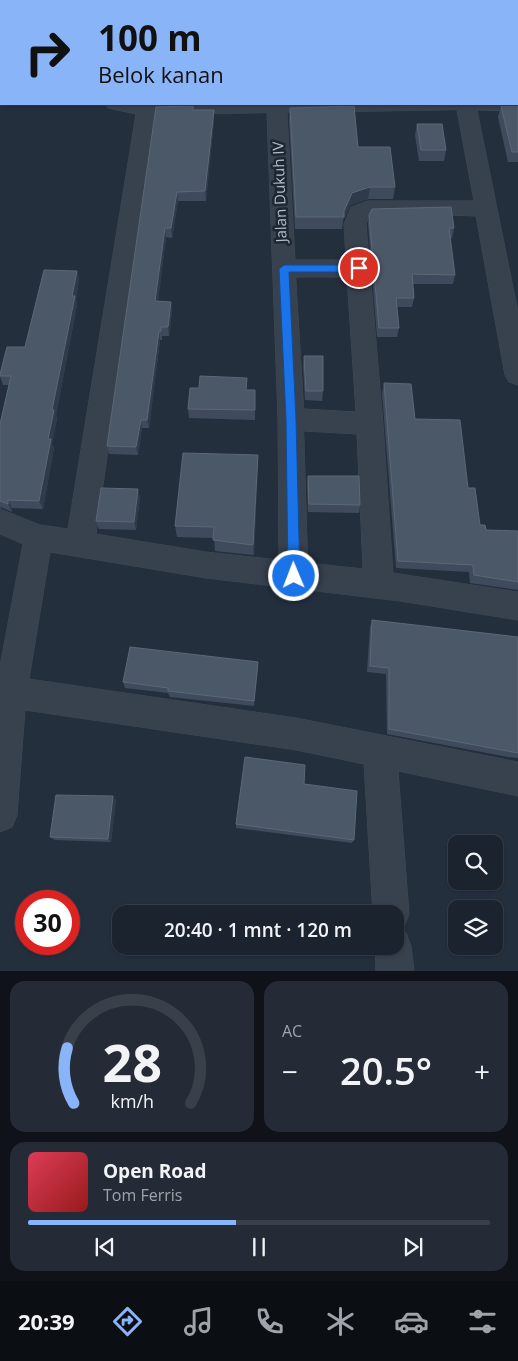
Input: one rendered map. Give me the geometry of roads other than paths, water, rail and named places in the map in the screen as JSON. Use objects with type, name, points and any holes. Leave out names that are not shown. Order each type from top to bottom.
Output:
[{"type":"street","points":[[121,105],[147,109],[403,105]]},
{"type":"street","points":[[466,105],[518,375]]},
{"type":"street","name":"Jalan Dukuh IV","points":[[277,107],[291,419],[294,576]]},
{"type":"street","points":[[80,544],[147,109]]},
{"type":"street","points":[[379,586],[370,424],[355,224],[359,212],[368,209],[447,206],[487,209]]},
{"type":"street","points":[[284,269],[359,268]]},
{"type":"street","points":[[291,419],[370,424]]},
{"type":"street","points":[[0,521],[38,537],[206,566],[400,587],[518,606]]},
{"type":"street","points":[[0,816],[11,692],[38,537]]},
{"type":"street","points":[[11,692],[296,734],[518,779]]},
{"type":"street","points":[[380,752],[390,905]]},
{"type":"street","points":[[394,955],[395,971]]}]
